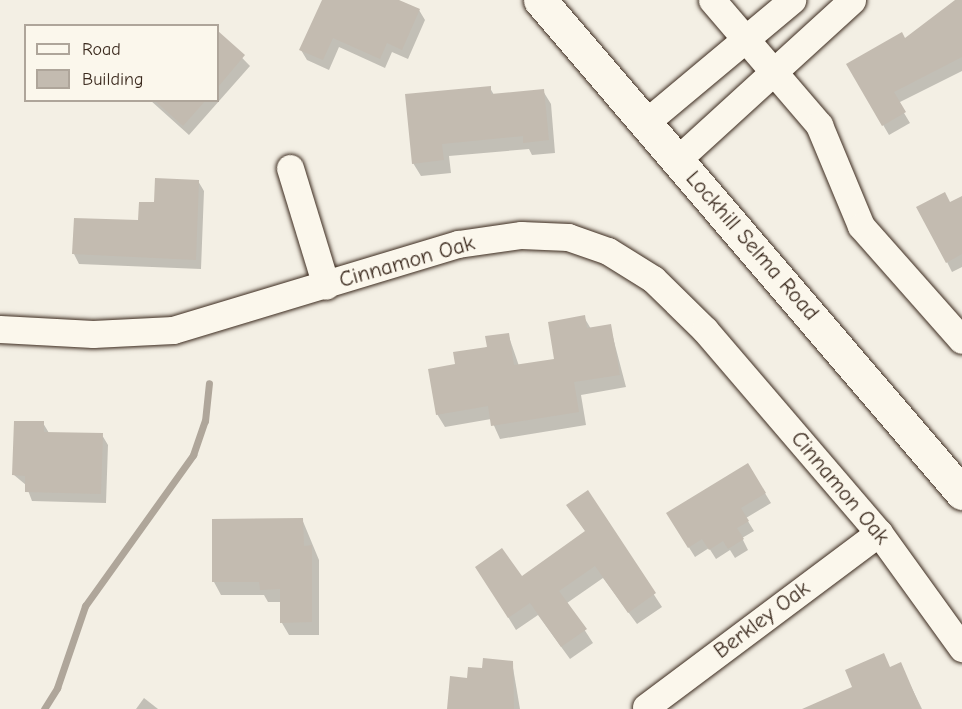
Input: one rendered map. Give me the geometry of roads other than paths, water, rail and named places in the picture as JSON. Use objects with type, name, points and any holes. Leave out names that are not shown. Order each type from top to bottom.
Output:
[{"type":"main road","name":"Lockhill Selma Road","points":[[540,0],[962,493]]},
{"type":"street","points":[[712,0],[748,38],[819,125],[861,226],[962,340]]},
{"type":"street","points":[[645,123],[792,0]]},
{"type":"street","points":[[677,160],[852,0]]},
{"type":"street","points":[[290,168],[326,286]]},
{"type":"street","name":"Cinnamon Oak","points":[[0,329],[93,334],[173,330],[326,286],[458,244],[522,235],[568,237],[608,250],[653,279],[705,330],[879,533],[962,648]]},
{"type":"street","name":"Berkley Oak","points":[[646,707],[879,533]]},
{"type":"waterway","points":[[44,709],[57,688],[85,606],[193,455],[205,421],[209,383]]}]
